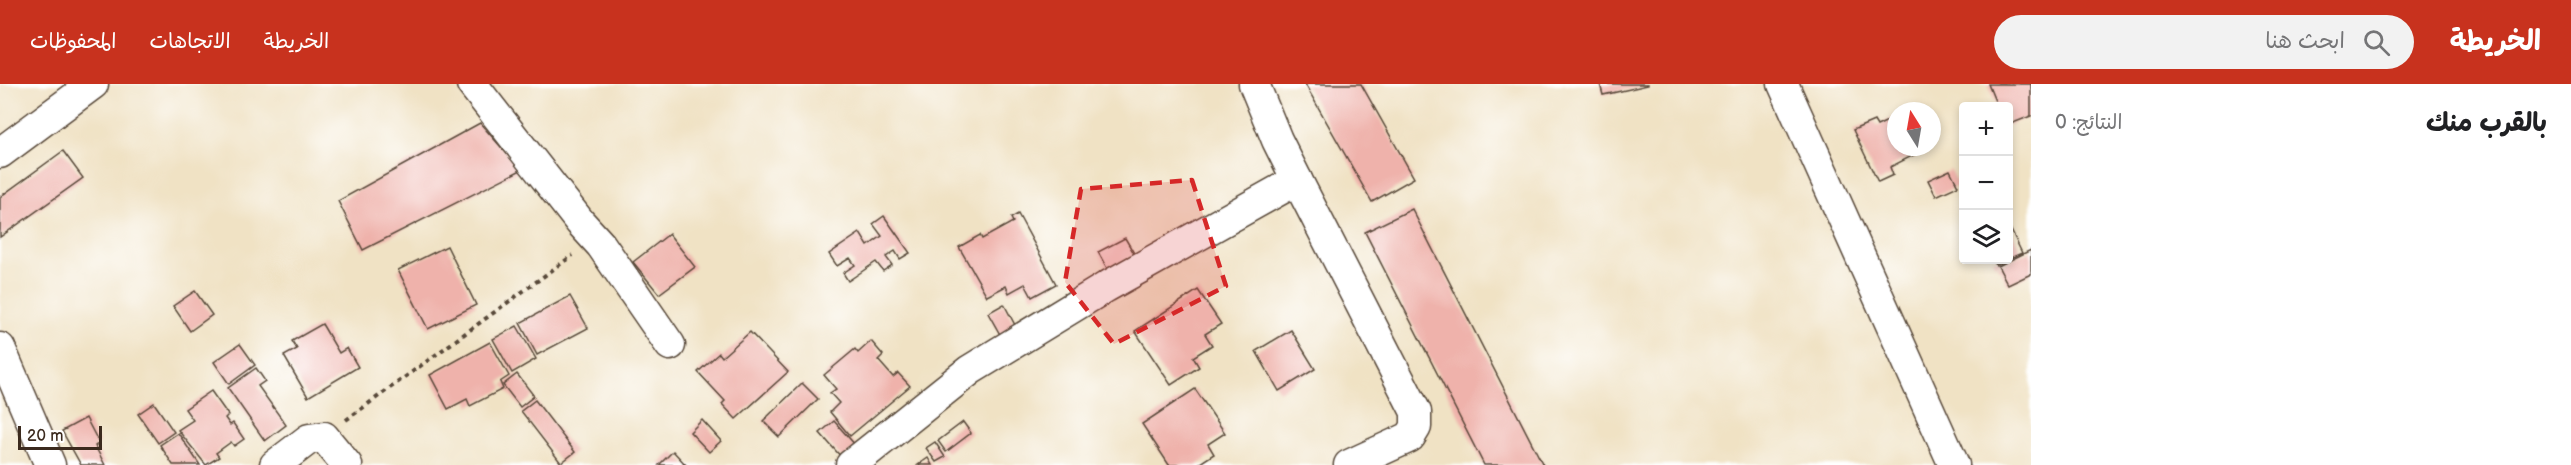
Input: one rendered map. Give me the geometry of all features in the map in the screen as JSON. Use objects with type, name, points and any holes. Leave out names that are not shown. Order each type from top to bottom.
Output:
[{"type":"street","points":[[0,153],[93,84]]},
{"type":"street","points":[[471,84],[596,239],[670,345]]},
{"type":"street","points":[[1254,84],[1297,180],[1416,412],[1416,427],[1410,437],[1348,465]]},
{"type":"street","points":[[1783,84],[1954,465]]},
{"type":"street","points":[[850,465],[970,370],[1106,287],[1297,180]]},
{"type":"street","points":[[0,348],[50,465]]},
{"type":"street","points":[[274,465],[309,439],[324,437],[347,465]]},
{"type":"path","points":[[324,437],[596,239]]},
{"type":"highlighted area","points":[[1192,180],[1226,286],[1114,344],[1065,282],[1081,189]]},
{"type":"building","points":[[1305,84],[1361,84],[1414,178],[1372,202]]},
{"type":"building","points":[[1600,84],[1648,84],[1648,85],[1603,95]]},
{"type":"building","points":[[1988,84],[2031,84],[2031,116],[2013,123],[2013,102],[1995,102]]},
{"type":"building","points":[[1874,121],[1877,126],[1887,121],[1887,156],[1912,156],[1890,167],[1893,175],[1878,182],[1853,130]]},
{"type":"building","points":[[480,123],[521,170],[363,250],[338,201]]},
{"type":"building","points":[[63,151],[83,178],[0,237],[0,197]]},
{"type":"building","points":[[1950,170],[1958,186],[1936,196],[1928,180]]},
{"type":"building","points":[[1412,209],[1543,465],[1484,465],[1365,232]]},
{"type":"building","points":[[1018,214],[1056,284],[1032,297],[1025,284],[1009,293],[1006,286],[987,296],[959,247],[980,235],[982,239],[1013,222],[1011,218]]},
{"type":"building","points":[[884,216],[910,253],[900,259],[895,251],[886,257],[892,265],[883,271],[876,262],[848,281],[843,273],[855,265],[850,258],[837,266],[829,254],[860,233],[868,246],[882,236],[873,224]]},
{"type":"building","points":[[669,234],[695,267],[659,294],[633,262]]},
{"type":"building","points":[[2013,234],[2022,253],[2013,257]]},
{"type":"building","points":[[1125,238],[1135,255],[1108,270],[1098,252]]},
{"type":"building","points":[[447,246],[476,305],[428,329],[398,270]]},
{"type":"building","points":[[2031,250],[2031,274],[2008,285],[1998,266],[2013,264],[2013,259]]},
{"type":"building","points":[[1198,290],[1221,324],[1205,334],[1212,345],[1193,357],[1199,367],[1171,385],[1135,331]]},
{"type":"building","points":[[195,291],[212,315],[190,331],[173,306]]},
{"type":"building","points":[[570,296],[588,328],[537,355],[520,323]]},
{"type":"building","points":[[1004,304],[1017,329],[1002,338],[988,313]]},
{"type":"building","points":[[322,324],[339,353],[347,348],[358,367],[308,397],[284,356],[297,349],[292,341]]},
{"type":"building","points":[[517,326],[536,359],[512,373],[493,339]]},
{"type":"building","points":[[1291,330],[1315,369],[1279,391],[1256,351]]},
{"type":"building","points":[[750,332],[788,372],[736,419],[722,404],[725,401],[698,372],[719,353],[722,357]]},
{"type":"building","points":[[871,341],[883,355],[878,360],[893,377],[898,373],[910,386],[850,436],[830,412],[839,403],[830,393],[836,389],[824,375],[855,349],[858,353]]},
{"type":"building","points":[[490,342],[509,376],[500,382],[503,389],[470,406],[467,399],[448,409],[430,375]]},
{"type":"building","points":[[240,344],[255,365],[229,384],[214,362]]},
{"type":"building","points":[[256,368],[265,381],[258,386],[286,425],[265,441],[228,388]]},
{"type":"building","points":[[517,374],[534,396],[520,407],[503,385]]},
{"type":"building","points":[[802,383],[818,399],[779,437],[763,421]]},
{"type":"building","points":[[1195,389],[1225,433],[1208,444],[1214,454],[1197,465],[1169,465],[1142,424]]},
{"type":"building","points":[[211,391],[228,415],[225,418],[230,425],[233,423],[244,439],[234,446],[231,442],[216,453],[219,457],[206,465],[178,430],[193,420],[185,409]]},
{"type":"building","points":[[535,400],[575,452],[561,463],[521,411]]},
{"type":"building","points":[[154,403],[174,432],[158,443],[138,414]]},
{"type":"building","points":[[86,418],[99,443],[95,446],[105,465],[81,465],[62,431]]},
{"type":"building","points":[[702,420],[721,441],[709,452],[690,432]]},
{"type":"building","points":[[834,421],[857,447],[843,459],[820,433]]},
{"type":"building","points":[[963,422],[971,433],[946,452],[938,441]]},
{"type":"building","points":[[178,433],[200,465],[173,465],[160,445]]},
{"type":"building","points":[[935,442],[945,457],[936,462],[926,448]]},
{"type":"building","points":[[673,451],[686,465],[659,465]]},
{"type":"building","points":[[928,458],[932,465],[918,465]]}]
